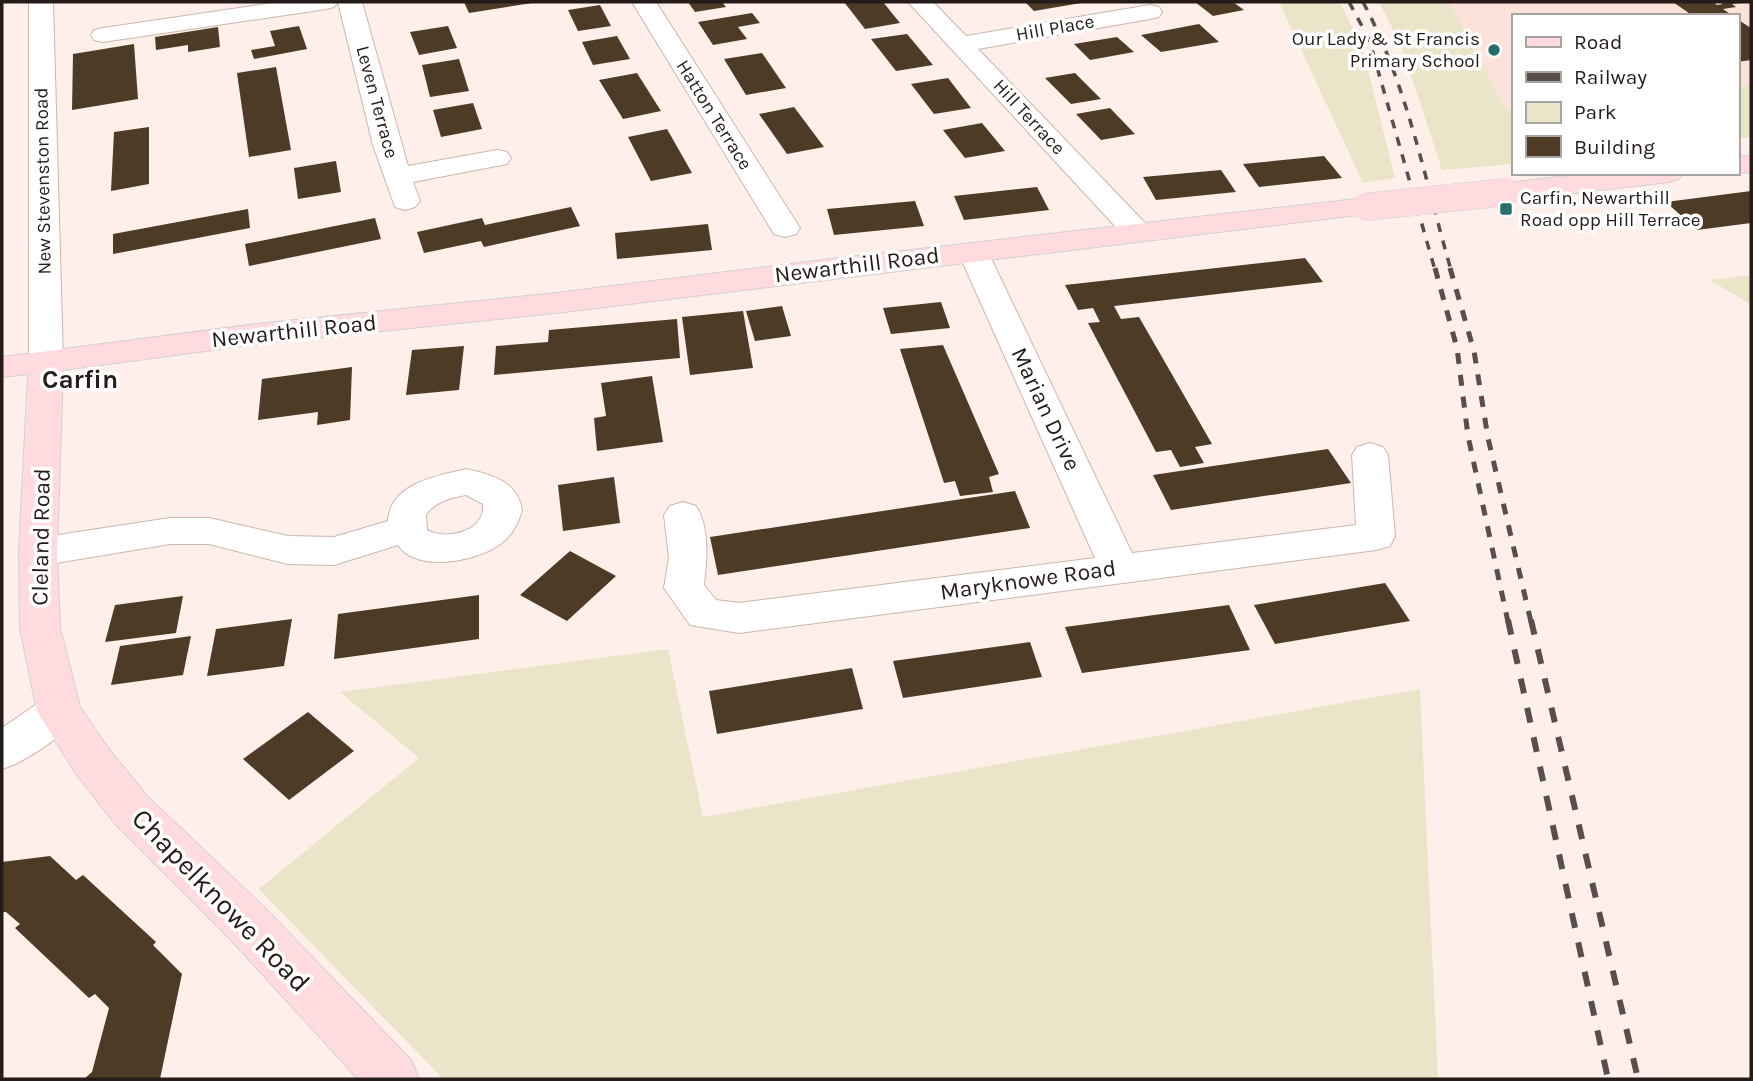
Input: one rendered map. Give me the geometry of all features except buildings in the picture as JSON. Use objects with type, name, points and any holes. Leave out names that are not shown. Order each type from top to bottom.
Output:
[{"type":"main road","name":"Newarthill Road","points":[[2,368],[257,334],[556,303],[973,251],[1652,175]]},
{"type":"main road","name":"Cleland Road","points":[[46,361],[38,552],[40,628],[59,711]]},
{"type":"main road","name":"Chapelknowe Road","points":[[59,711],[92,761],[132,811],[249,925],[393,1079]]},
{"type":"street","name":"New Stevenston Road","points":[[41,2],[46,361]]},
{"type":"street","points":[[103,35],[326,2]]},
{"type":"street","name":"Leven Terrace","points":[[350,2],[401,189],[497,159]]},
{"type":"street","name":"Hatton Terrace","points":[[644,2],[785,228]]},
{"type":"street","name":"Hill Terrace","points":[[920,2],[1137,232]]},
{"type":"street","name":"Hill Place","points":[[961,44],[1150,12]]},
{"type":"street","name":"Marian Drive","points":[[973,251],[1119,567]]},
{"type":"street","name":"Maryknowe Road","points":[[683,515],[688,558],[684,587],[705,614],[739,618],[1376,536],[1370,454]]},
{"type":"street","points":[[38,552],[170,531],[209,531],[288,550],[334,551],[405,529]]},
{"type":"street","points":[[2,751],[59,711]]},
{"type":"shaded area","name":"Our Lady & St Francis Primary School","points":[[1449,2],[1751,2],[1751,84],[1739,85],[1739,14],[1512,14],[1512,108],[1506,109]]},
{"type":"green space","points":[[1279,2],[1340,2],[1363,50],[1395,178],[1363,183]]},
{"type":"green space","points":[[1379,2],[1449,2],[1506,109],[1512,108],[1512,164],[1442,170],[1401,45]]},
{"type":"green space","points":[[1751,84],[1751,137],[1739,136],[1739,85]]},
{"type":"green space","points":[[1751,275],[1751,305],[1710,280]]},
{"type":"green space","points":[[668,649],[703,817],[1420,689],[1438,1079],[443,1079],[259,889],[419,758],[340,692]]},
{"type":"railway","points":[[1349,2],[1369,39],[1435,270]]},
{"type":"railway","points":[[1363,2],[1392,66],[1403,99],[1451,270]]},
{"type":"railway","points":[[1435,268],[1457,348],[1468,436],[1508,622]]},
{"type":"railway","points":[[1450,268],[1474,351],[1488,438],[1531,622]]},
{"type":"railway","points":[[1508,620],[1608,1079]]},
{"type":"railway","points":[[1531,620],[1638,1079]]},
{"type":"place","name":"Our Lady & St Francis Primary School","points":[[1494,50]]},
{"type":"place","name":"Carfin, Newarthill Road opp Hill Terrace","points":[[1506,209]]},
{"type":"district","name":"Carfin","points":[[80,379]]}]
